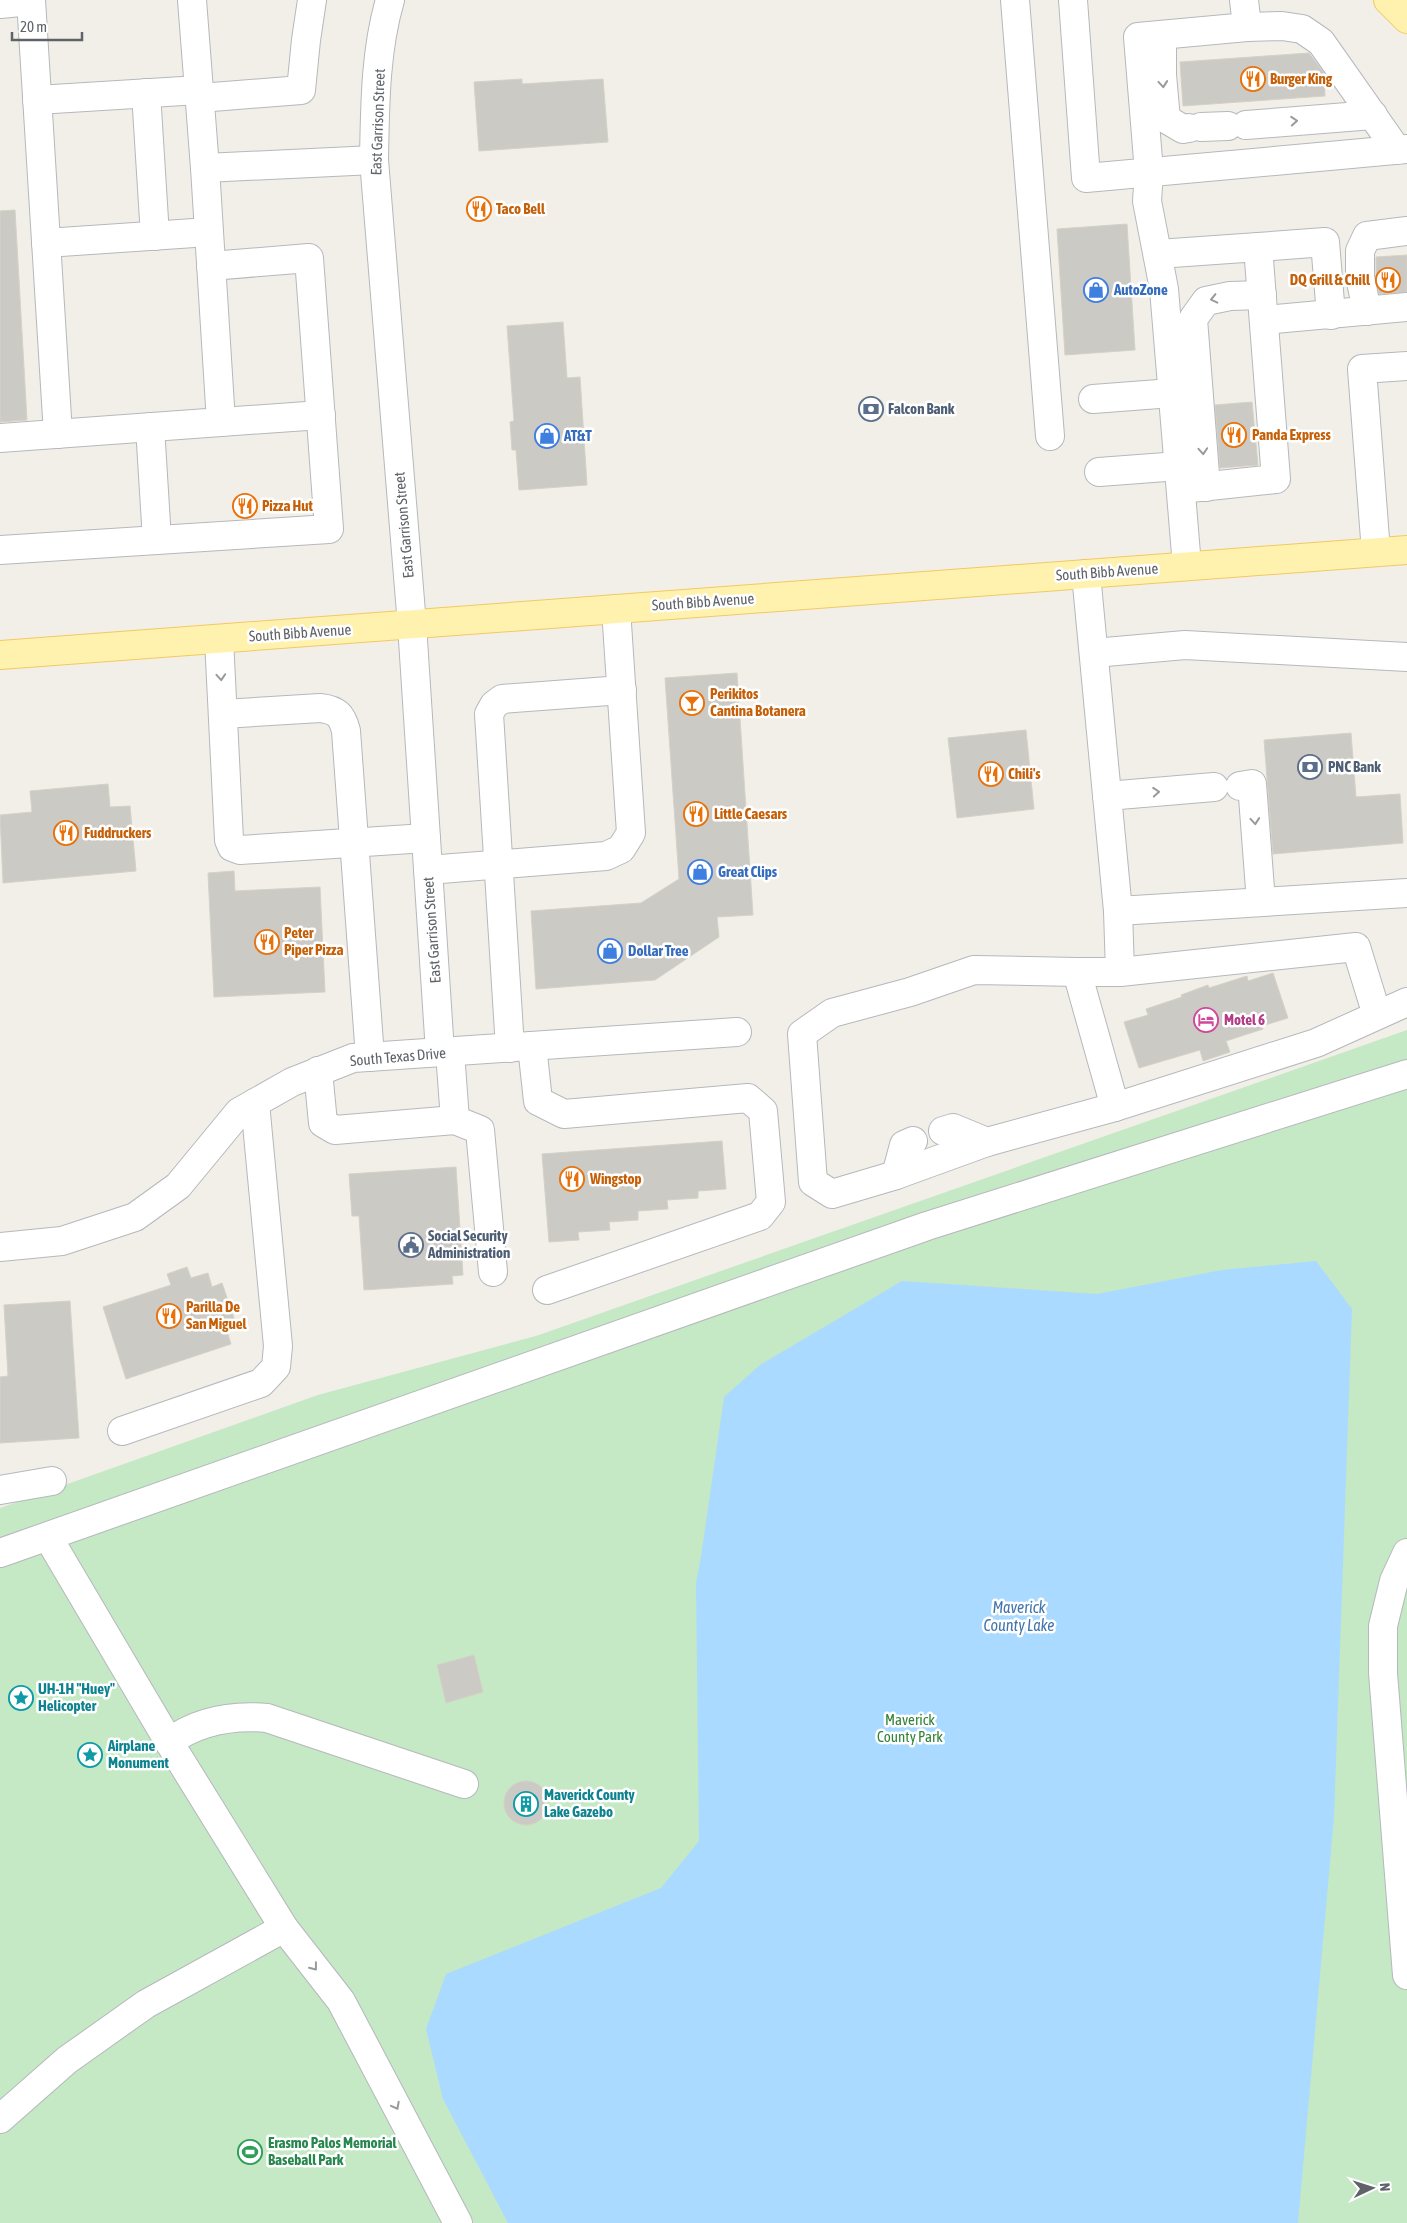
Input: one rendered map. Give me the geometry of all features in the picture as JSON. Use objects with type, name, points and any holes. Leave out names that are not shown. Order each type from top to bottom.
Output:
[{"type":"main road","points":[[1388,0],[1407,19]]},
{"type":"main road","name":"South Bibb Avenue","points":[[0,656],[1407,550]]},
{"type":"street","points":[[192,0],[200,94],[221,422]]},
{"type":"street","points":[[37,100],[146,93],[200,94],[302,90],[306,40],[312,0]]},
{"type":"street","name":"East Garrison Street","points":[[390,0],[384,20],[375,99],[374,160],[412,625],[428,870],[445,1052],[455,1120]]},
{"type":"street","points":[[1015,0],[1050,436]]},
{"type":"street","points":[[1073,0],[1086,178],[1402,150]]},
{"type":"street","points":[[1082,128],[1096,123],[1100,114],[1091,0]]},
{"type":"street","points":[[1244,0],[1247,27]]},
{"type":"street","points":[[0,4],[31,1],[58,434]]},
{"type":"street","points":[[1188,480],[1172,393],[1164,289],[1147,201],[1149,172],[1138,37],[1247,27],[1282,26],[1302,29],[1321,42],[1373,115],[1402,150]]},
{"type":"street","points":[[1162,35],[1162,75],[1166,119],[1183,129],[1373,115]]},
{"type":"street","points":[[146,93],[155,236]]},
{"type":"street","points":[[205,168],[374,160]]},
{"type":"street","points":[[1367,311],[1360,277],[1360,250],[1367,236],[1407,231]]},
{"type":"street","points":[[46,243],[209,232]]},
{"type":"street","points":[[1158,254],[1325,242],[1331,315]]},
{"type":"street","points":[[1360,250],[1407,246]]},
{"type":"street","points":[[1099,472],[1188,480],[1276,479],[1258,247]]},
{"type":"street","points":[[0,550],[329,529],[309,258],[211,266]]},
{"type":"street","points":[[1187,566],[1193,319],[1206,301],[1230,296],[1263,308],[1331,315],[1407,307]]},
{"type":"street","points":[[1376,552],[1362,369],[1407,366]]},
{"type":"street","points":[[1093,399],[1172,393]]},
{"type":"street","points":[[0,438],[321,415]]},
{"type":"street","points":[[150,427],[157,540]]},
{"type":"street","points":[[1086,574],[1118,911],[1120,972]]},
{"type":"street","points":[[428,870],[606,856],[620,849],[631,833],[616,609]]},
{"type":"street","points":[[219,639],[229,840],[232,847],[240,850],[426,838]]},
{"type":"street","points":[[1094,653],[1185,645],[1407,657]]},
{"type":"street","points":[[547,1290],[760,1216],[771,1202],[763,1111],[748,1098],[564,1114],[538,1101],[521,1047],[498,864],[489,714],[494,705],[502,699],[622,690]]},
{"type":"street","points":[[223,714],[320,708],[333,710],[342,716],[346,731],[356,844],[370,1057]]},
{"type":"street","points":[[1107,796],[1252,784],[1261,902]]},
{"type":"street","points":[[1118,911],[1407,893]]},
{"type":"street","points":[[1378,1015],[1356,946],[1120,972],[974,970],[910,992],[832,1014],[802,1034],[813,1182],[832,1194],[896,1175],[987,1142],[1115,1107],[1316,1043],[1407,1002]]},
{"type":"street","points":[[1077,972],[1115,1107]]},
{"type":"street","name":"South Texas Drive","points":[[0,1247],[62,1241],[135,1218],[178,1186],[239,1112],[292,1082],[354,1058],[737,1032]]},
{"type":"street","points":[[318,1072],[323,1122],[335,1130],[455,1120],[480,1130],[493,1272]]},
{"type":"street","points":[[0,1553],[927,1226],[1406,1078]]},
{"type":"street","points":[[122,1431],[261,1383],[276,1367],[278,1346],[255,1103]]},
{"type":"street","points":[[943,1131],[953,1128],[987,1142]]},
{"type":"street","points":[[896,1175],[904,1145],[913,1141]]},
{"type":"street","points":[[0,1490],[52,1481]]},
{"type":"street","points":[[48,1537],[168,1742],[284,1928],[341,2001],[458,2223]]},
{"type":"street","points":[[1407,1553],[1394,1581],[1383,1626],[1383,1673],[1407,1975]]},
{"type":"street","points":[[168,1742],[181,1734],[217,1720],[247,1716],[267,1718],[464,1784]]},
{"type":"street","points":[[0,2119],[67,2060],[146,2004],[284,1928]]},
{"type":"green space","name":"Maverick County Park","points":[[1407,1030],[1407,2223],[0,2223],[0,1508],[318,1395],[536,1336]]},
{"type":"water","name":"Maverick County Lake","points":[[1316,1261],[1352,1309],[1334,1817],[1298,2223],[508,2223],[443,2099],[426,2029],[446,1974],[661,1888],[699,1841],[696,1583],[724,1397],[760,1365],[902,1281],[1097,1294],[1222,1270]]},
{"type":"building","name":"Burger King","points":[[1309,53],[1324,73],[1325,96],[1183,106],[1180,62]]},
{"type":"building","points":[[522,79],[522,84],[603,79],[608,142],[479,151],[474,82]]},
{"type":"building","points":[[15,210],[27,420],[0,422],[0,211]]},
{"type":"building","name":"AutoZone","points":[[1127,224],[1135,350],[1065,355],[1057,229]]},
{"type":"building","name":"DQ Grill & Chill","points":[[1407,255],[1407,292],[1379,294],[1376,257]]},
{"type":"building","name":"AT&T","points":[[563,322],[567,378],[580,377],[587,485],[519,490],[516,450],[512,450],[510,422],[514,421],[507,326]]},
{"type":"building","name":"Panda Express","points":[[1252,402],[1258,465],[1220,468],[1215,405]]},
{"type":"building","points":[[737,673],[753,915],[717,917],[719,937],[655,980],[536,989],[531,911],[641,903],[679,879],[665,678]]},
{"type":"building","name":"Chili's","points":[[1026,730],[1034,809],[957,818],[948,738]]},
{"type":"building","name":"PNC Bank","points":[[1351,733],[1356,797],[1400,794],[1403,843],[1273,854],[1264,740]]},
{"type":"building","name":"Fuddruckers","points":[[108,784],[110,807],[130,806],[136,871],[3,883],[0,815],[32,812],[30,791]]},
{"type":"building","name":"Peter Piper Pizza","points":[[234,871],[235,891],[320,887],[325,992],[214,997],[208,873]]},
{"type":"building","name":"Motel 6","points":[[1273,973],[1288,1018],[1262,1026],[1263,1029],[1226,1041],[1230,1052],[1203,1061],[1200,1050],[1139,1068],[1124,1022],[1148,1015],[1146,1009],[1182,997],[1181,995],[1208,985],[1209,988],[1247,976],[1248,981]]},
{"type":"building","points":[[722,1141],[726,1189],[698,1191],[698,1198],[667,1200],[668,1209],[638,1211],[638,1220],[609,1222],[610,1230],[578,1232],[579,1240],[549,1242],[542,1154]]},
{"type":"building","name":"Social Security Administration","points":[[456,1167],[463,1275],[452,1276],[453,1284],[364,1290],[359,1216],[352,1216],[349,1174]]},
{"type":"building","name":"Parilla De San Miguel","points":[[187,1267],[191,1278],[208,1273],[212,1287],[222,1283],[236,1324],[226,1328],[231,1344],[126,1379],[103,1307],[171,1285],[167,1274]]},
{"type":"building","points":[[70,1301],[79,1438],[0,1443],[0,1377],[8,1376],[4,1305]]},
{"type":"building","points":[[474,1655],[483,1692],[446,1703],[437,1665]]},
{"type":"building","name":"Maverick County Lake Gazebo","points":[[530,1781],[542,1787],[547,1794],[547,1812],[542,1819],[535,1824],[522,1825],[514,1822],[507,1815],[504,1799],[507,1791],[514,1784]]},
{"type":"place","name":"Burger King","points":[[1253,79]]},
{"type":"place","name":"Taco Bell","points":[[479,209]]},
{"type":"place","name":"DQ Grill & Chill","points":[[1388,280]]},
{"type":"place","name":"AutoZone","points":[[1096,290]]},
{"type":"place","name":"Falcon Bank","points":[[871,409]]},
{"type":"place","name":"Panda Express","points":[[1234,435]]},
{"type":"place","name":"AT&T","points":[[547,436]]},
{"type":"place","name":"Pizza Hut","points":[[245,506]]},
{"type":"place","name":"Perikitos Cantina Botanera","points":[[692,703]]},
{"type":"place","name":"PNC Bank","points":[[1310,767]]},
{"type":"place","name":"Chili's","points":[[991,774]]},
{"type":"place","name":"Little Caesars","points":[[696,814]]},
{"type":"place","name":"Fuddruckers","points":[[66,833]]},
{"type":"place","name":"Great Clips","points":[[700,872]]},
{"type":"place","name":"Peter Piper Pizza","points":[[267,942]]},
{"type":"place","name":"Dollar Tree","points":[[610,951]]},
{"type":"place","name":"Motel 6","points":[[1206,1020]]},
{"type":"place","name":"Wingstop","points":[[572,1179]]},
{"type":"place","name":"Social Security Administration","points":[[411,1245]]},
{"type":"place","name":"Parilla De San Miguel","points":[[169,1316]]},
{"type":"place","name":"UH-1H \"Huey\" Helicopter","points":[[21,1698]]},
{"type":"place","name":"Airplane Monument","points":[[90,1755]]},
{"type":"place","name":"Maverick County Lake Gazebo","points":[[526,1804]]},
{"type":"place","name":"Erasmo Palos Memorial Baseball Park","points":[[250,2152]]}]
